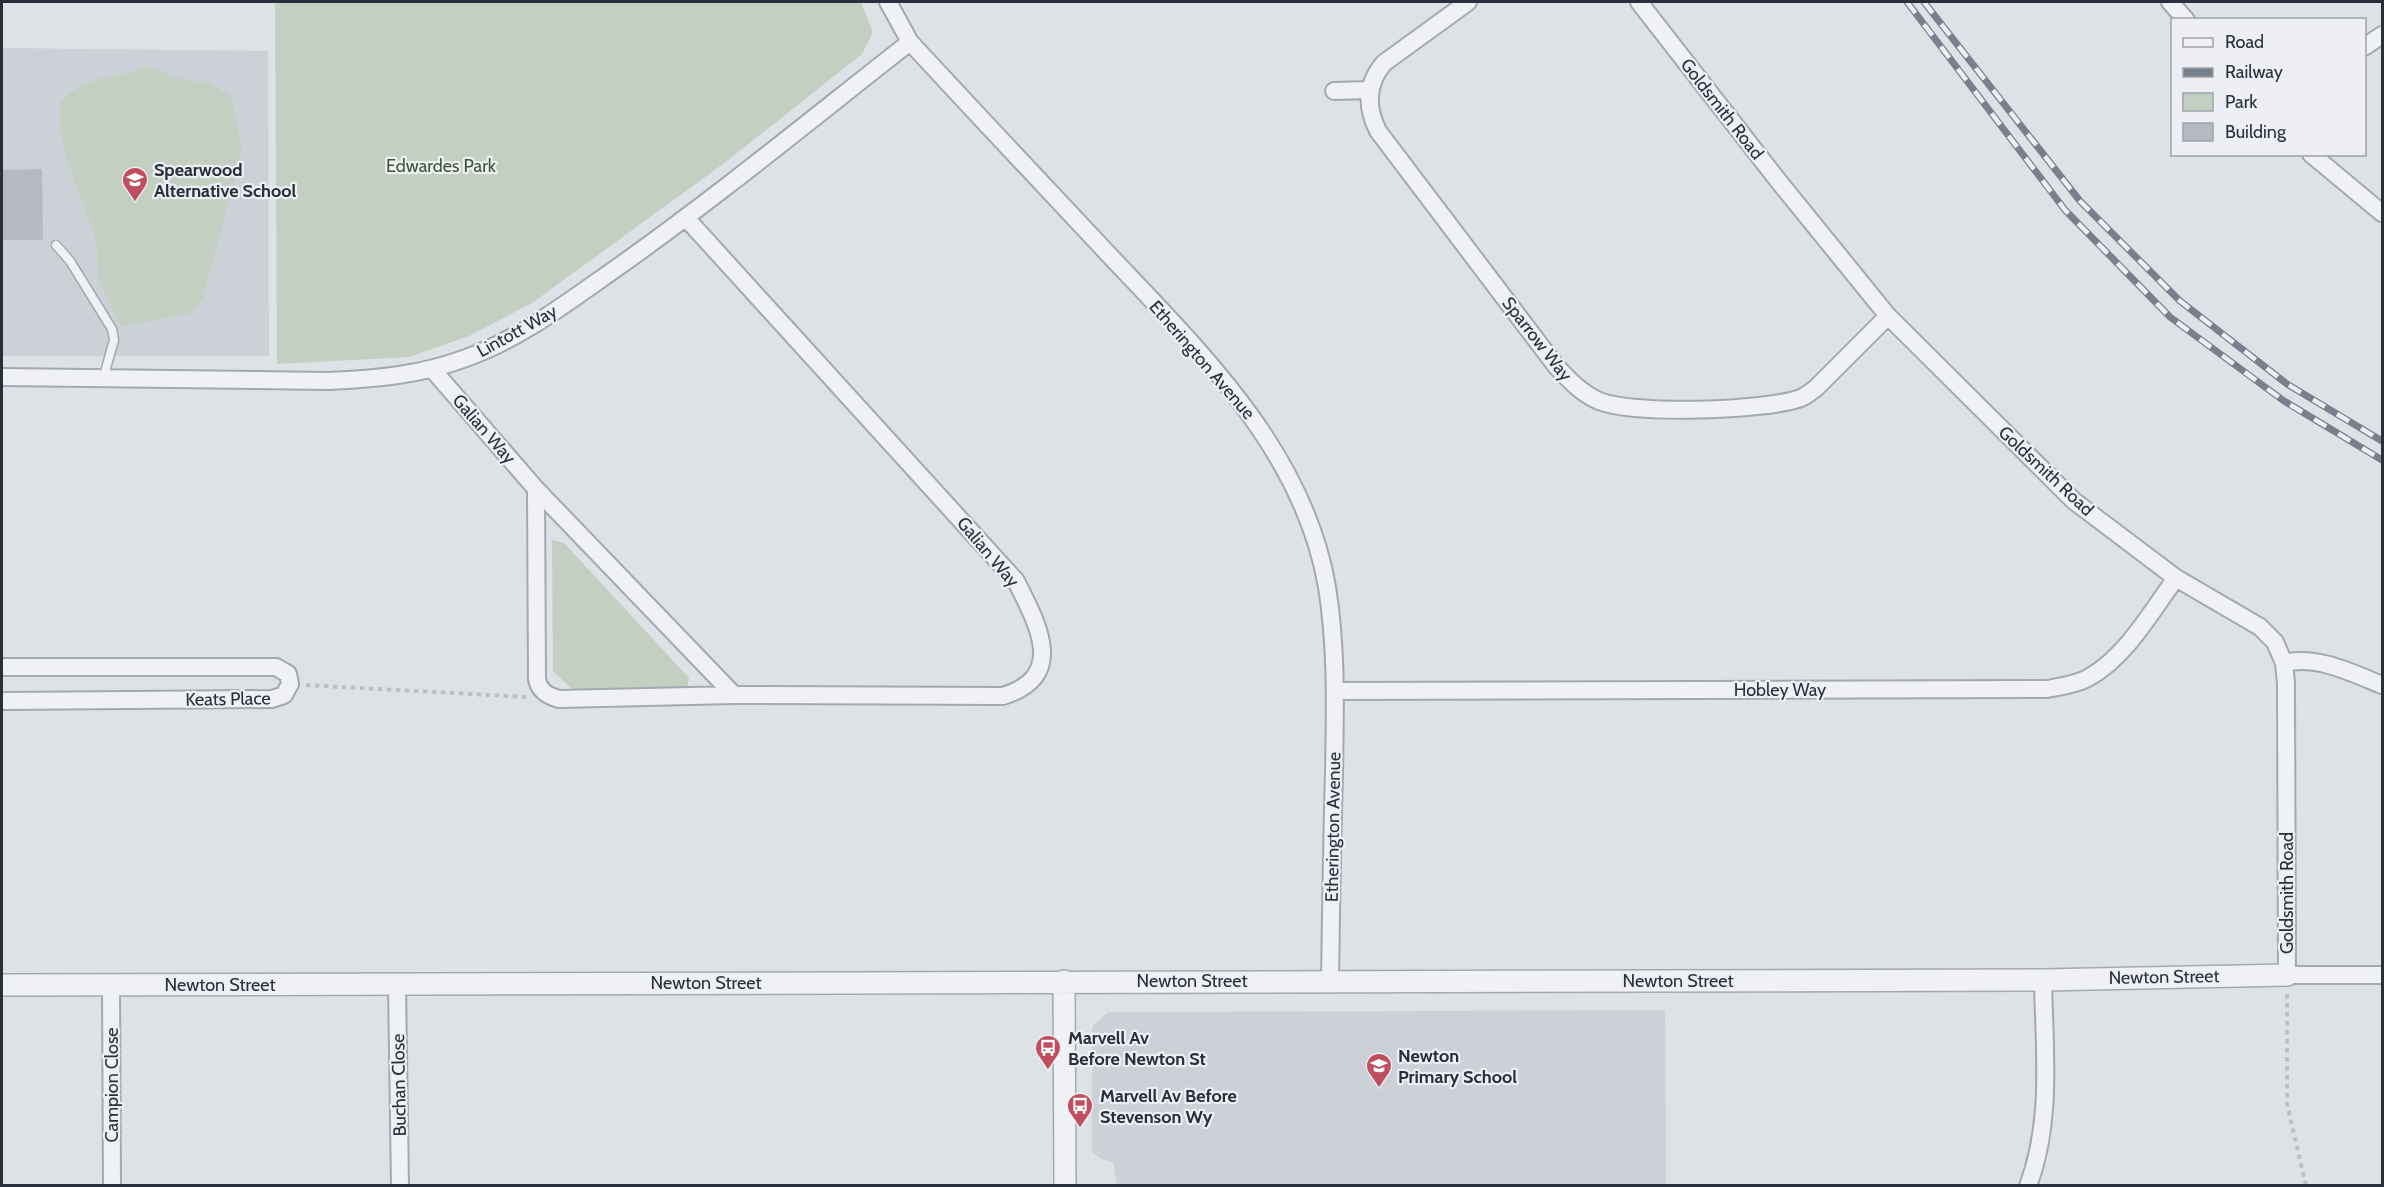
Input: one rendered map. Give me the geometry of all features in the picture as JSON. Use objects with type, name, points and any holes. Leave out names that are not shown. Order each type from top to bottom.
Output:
[{"type":"street","name":"Etherington Avenue","points":[[888,2],[910,42],[1150,299],[1251,413],[1297,494],[1315,541],[1326,586],[1332,634],[1335,691],[1330,981]]},
{"type":"street","points":[[1334,91],[1370,90],[1374,74],[1384,63],[1468,2]]},
{"type":"street","name":"Goldsmith Road","points":[[1639,2],[1780,183],[1888,316],[2074,501],[2176,578],[2260,627],[2275,642],[2284,663],[2287,975]]},
{"type":"street","points":[[2170,2],[2184,18]]},
{"type":"street","points":[[2366,46],[2382,34]]},
{"type":"street","name":"Lintott Way","points":[[2,377],[327,381],[379,379],[433,370],[502,343],[546,318],[686,219],[910,42]]},
{"type":"street","name":"Sparrow Way","points":[[1370,90],[1371,118],[1378,131],[1556,366],[1578,389],[1599,401],[1623,406],[1725,407],[1764,405],[1803,397],[1816,388],[1888,316]]},
{"type":"street","points":[[2313,156],[2382,213]]},
{"type":"street","name":"Galian Way","points":[[543,691],[559,699],[734,695],[1004,696],[1023,690],[1041,669],[1042,656],[1028,606],[1016,581],[686,219]]},
{"type":"street","name":"Galian Way","points":[[433,370],[536,489],[734,695]]},
{"type":"street","points":[[536,489],[537,679],[543,691]]},
{"type":"street","name":"Hobley Way","points":[[1335,691],[2047,689],[2087,679],[2105,667],[2121,652],[2176,578]]},
{"type":"street","points":[[2284,663],[2295,661],[2322,664],[2382,685]]},
{"type":"street","name":"Keats Place","points":[[2,668],[276,667],[288,674],[290,684],[285,695],[272,699],[2,701]]},
{"type":"street","name":"Newton Street","points":[[2,985],[2043,980],[2382,975]]},
{"type":"street","points":[[2028,1185],[2042,1134],[2045,1102],[2043,980]]},
{"type":"street","points":[[1064,981],[1065,1185]]},
{"type":"street","name":"Buchan Close","points":[[397,984],[400,1185]]},
{"type":"street","name":"Campion Close","points":[[111,985],[112,1185]]},
{"type":"lane","points":[[56,245],[70,261],[112,329],[114,340],[103,380]]},
{"type":"path","points":[[290,684],[529,697],[543,691]]},
{"type":"path","points":[[2287,975],[2287,1104],[2306,1185]]},
{"type":"shaded area","name":"Spearwood Alternative School","points":[[2,48],[268,51],[269,356],[2,356]]},
{"type":"shaded area","name":"Newton Primary School","points":[[1665,1010],[1666,1185],[1117,1185],[1113,1162],[1101,1159],[1092,1152],[1092,1027],[1108,1012]]},
{"type":"green space","name":"Edwardes Park","points":[[275,2],[861,2],[873,32],[862,54],[723,164],[532,303],[469,336],[409,357],[277,364]]},
{"type":"green space","points":[[146,67],[189,81],[204,81],[231,96],[242,149],[203,298],[194,312],[121,327],[99,280],[96,239],[67,160],[60,128],[60,103],[80,86]]},
{"type":"green space","points":[[552,540],[564,543],[689,678],[687,690],[572,689],[553,671]]},
{"type":"building","points":[[42,169],[43,240],[2,240],[2,170]]},
{"type":"railway","points":[[1907,2],[2065,210],[2170,317],[2284,401],[2382,460]]},
{"type":"railway","points":[[1924,2],[2080,201],[2180,301],[2287,384],[2382,441]]},
{"type":"place","name":"Spearwood Alternative School","points":[[135,203]]},
{"type":"place","name":"Marvell Av Before Newton St","points":[[1048,1071]]},
{"type":"place","name":"Newton Primary School","points":[[1379,1089]]},
{"type":"place","name":"Marvell Av Before Stevenson Wy","points":[[1080,1129]]}]
